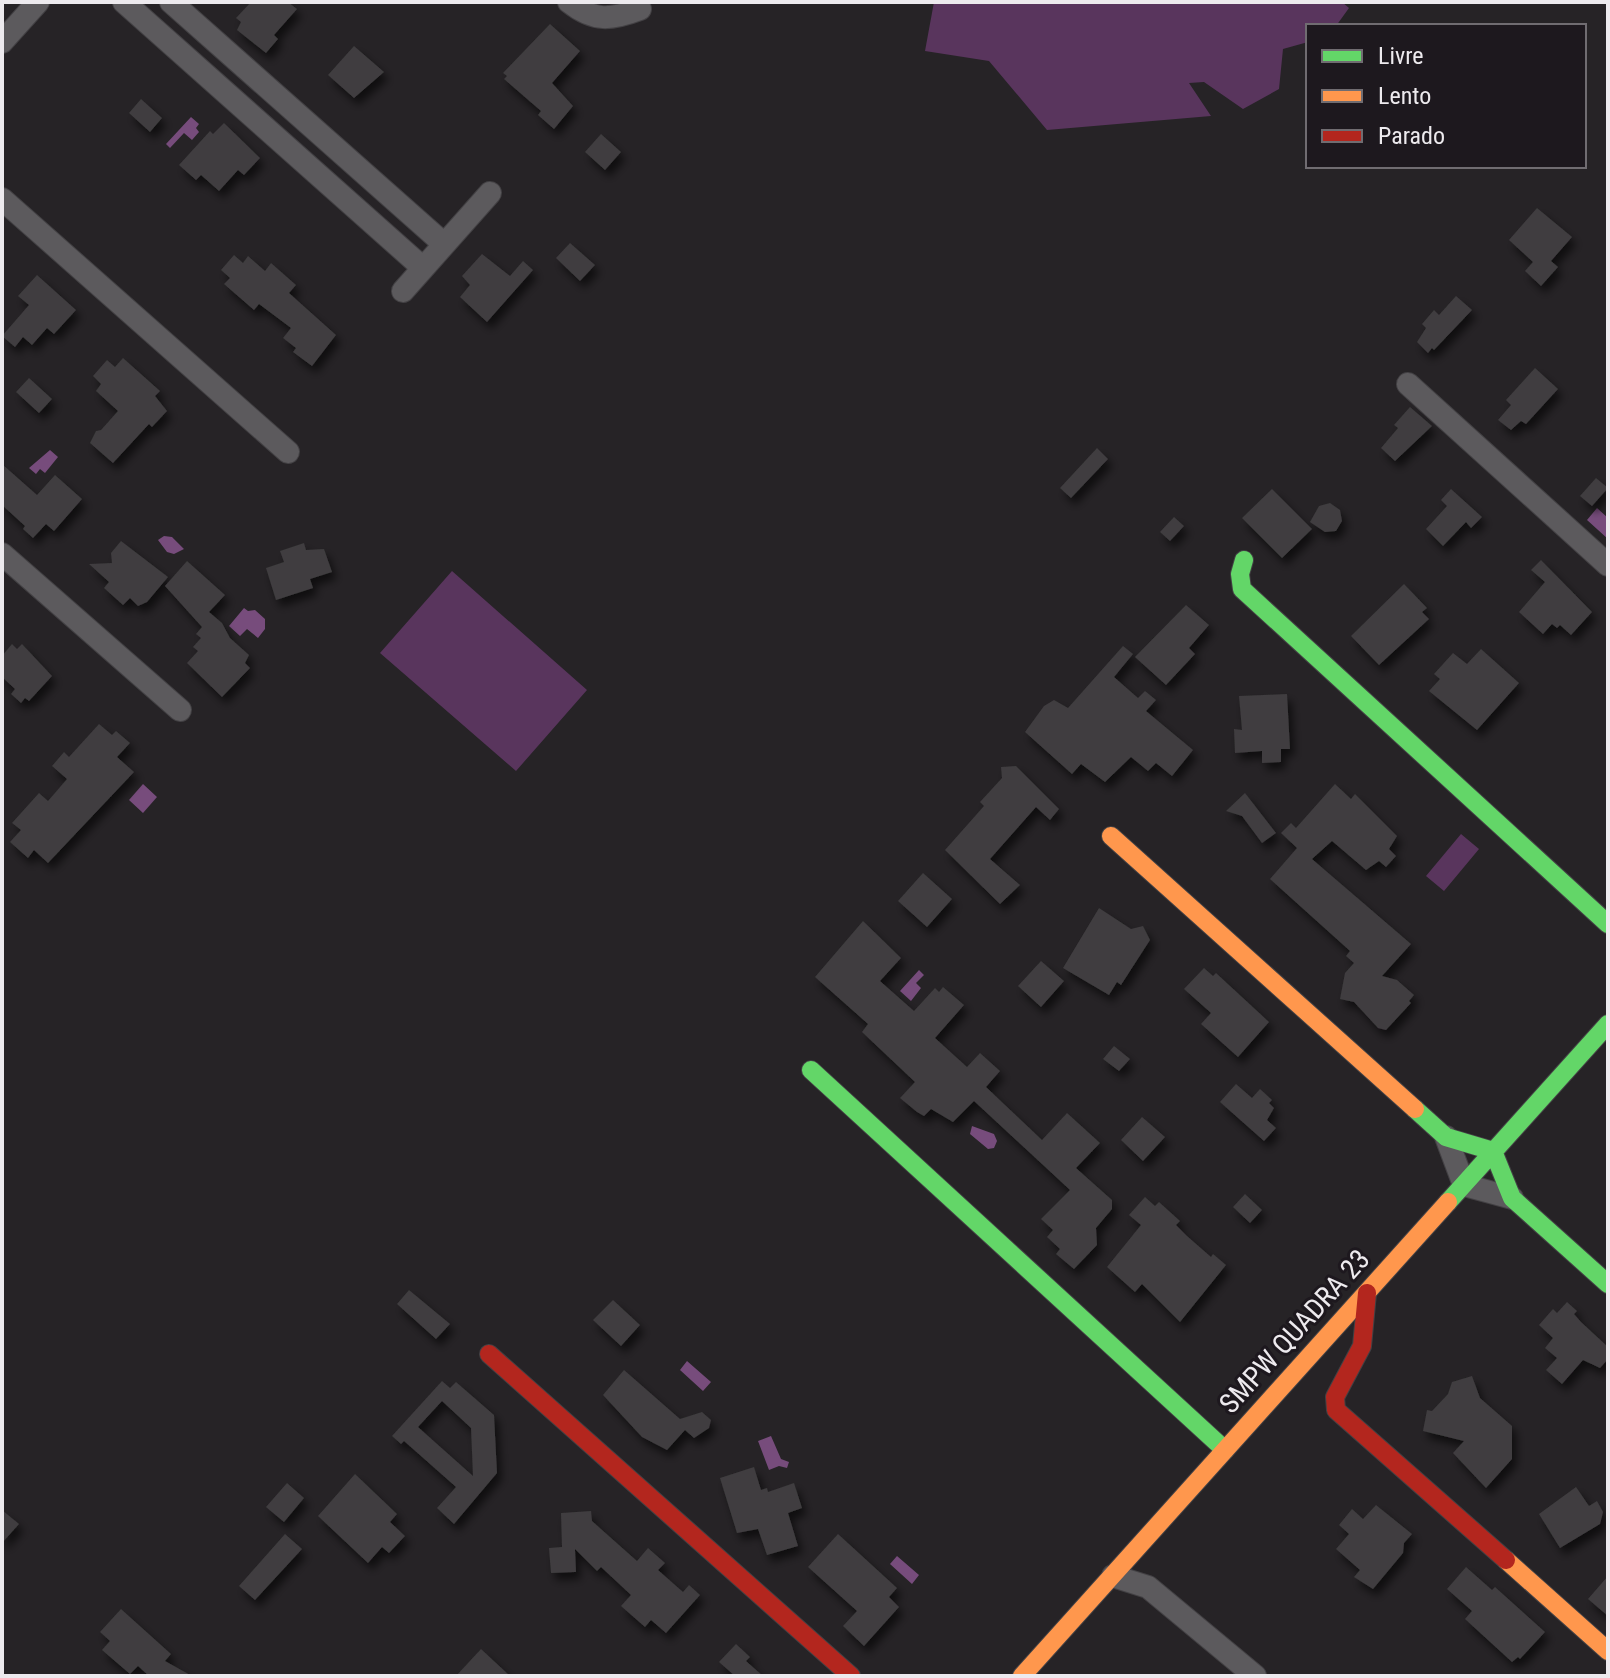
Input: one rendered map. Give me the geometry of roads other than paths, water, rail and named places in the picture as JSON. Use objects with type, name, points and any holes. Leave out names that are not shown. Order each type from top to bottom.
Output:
[{"type":"street","points":[[3,40],[38,2]]},
{"type":"street","points":[[124,2],[149,10],[285,145],[423,268]]},
{"type":"street","points":[[171,2],[444,244]]},
{"type":"street","points":[[569,2],[583,13],[602,19],[640,9]]},
{"type":"street","points":[[285,145],[306,122]]},
{"type":"street","points":[[403,291],[490,193]]},
{"type":"street","points":[[2,199],[288,452]]},
{"type":"street","points":[[1408,384],[1608,565]]},
{"type":"street","points":[[2,554],[180,710]]},
{"type":"street","points":[[1244,560],[1240,574],[1242,589],[1608,924]]},
{"type":"street","points":[[1111,836],[1446,1137],[1493,1151],[1512,1198],[1608,1284]]},
{"type":"street","name":"SMPW QUADRA 23","points":[[1022,1676],[1608,1024]]},
{"type":"street","points":[[811,1070],[1225,1450]]},
{"type":"street","points":[[1446,1137],[1464,1185],[1512,1198]]},
{"type":"street","points":[[1367,1293],[1362,1346],[1335,1397],[1339,1415],[1608,1651]]},
{"type":"street","points":[[1326,1339],[1343,1380]]},
{"type":"street","points":[[489,1354],[851,1676]]},
{"type":"street","points":[[1133,1553],[1148,1587]]},
{"type":"street","points":[[1113,1576],[1148,1587],[1255,1676]]}]
